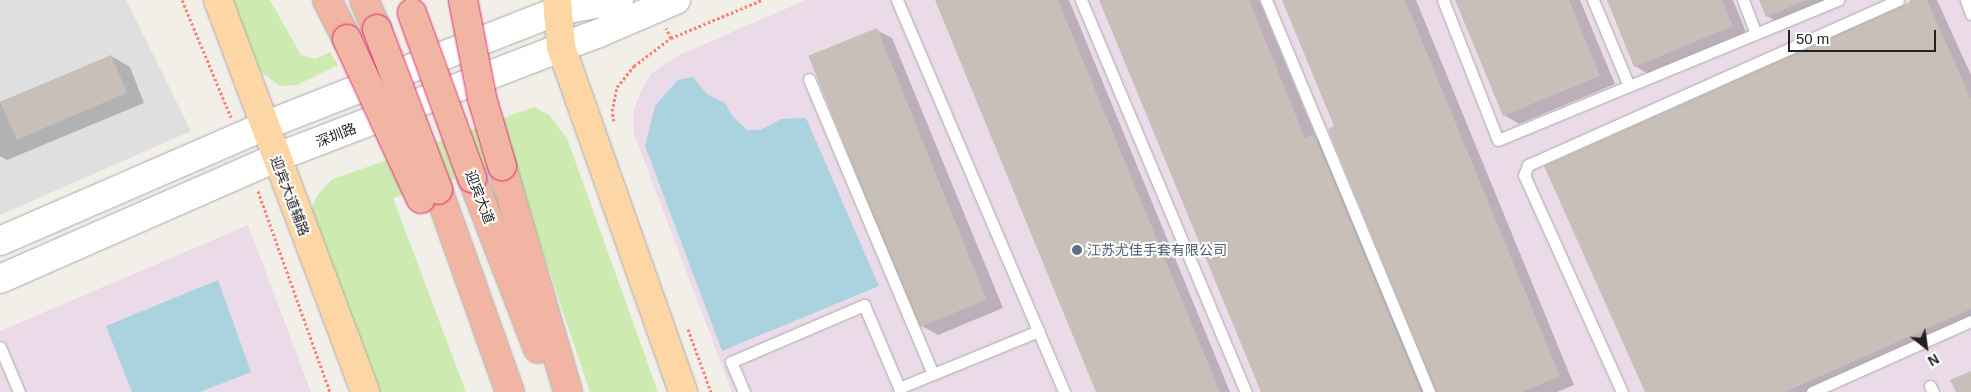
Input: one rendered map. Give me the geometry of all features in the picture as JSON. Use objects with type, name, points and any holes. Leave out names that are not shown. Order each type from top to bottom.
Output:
[{"type":"highway","points":[[327,0],[429,194],[510,392]]},
{"type":"highway","points":[[364,0],[376,29],[429,194],[502,392]]},
{"type":"highway","points":[[463,0],[482,98],[568,392]]},
{"type":"highway","name":"迎宾大道","points":[[410,6],[472,178],[555,392]]},
{"type":"main road","name":"迎宾大道辅路","points":[[218,0],[275,158],[365,392]]},
{"type":"main road","points":[[557,5],[561,48],[683,392]]},
{"type":"street","points":[[0,241],[238,137],[557,5],[619,0]]},
{"type":"street","name":"深圳路","points":[[0,279],[275,158],[561,48],[667,4]]},
{"type":"lane","points":[[898,0],[1064,392]]},
{"type":"lane","points":[[1080,0],[1246,392]]},
{"type":"lane","points":[[1266,0],[1429,392]]},
{"type":"lane","points":[[1443,0],[1498,140],[1838,0]]},
{"type":"lane","points":[[1593,0],[1630,86]]},
{"type":"lane","points":[[1743,0],[1756,34]]},
{"type":"lane","points":[[1622,392],[1524,175],[1528,165],[1898,0]]},
{"type":"lane","points":[[1966,0],[1971,14]]},
{"type":"lane","points":[[809,79],[933,374]]},
{"type":"lane","points":[[744,392],[731,362],[864,305],[900,390],[933,374],[1039,331]]},
{"type":"lane","points":[[1812,392],[1971,320]]},
{"type":"lane","points":[[0,347],[19,392]]},
{"type":"path","points":[[182,0],[200,38],[238,137]]},
{"type":"path","points":[[616,130],[612,111],[617,87],[634,66],[671,38],[762,0]]},
{"type":"path","points":[[667,4],[671,38]]},
{"type":"path","points":[[251,169],[330,392]]},
{"type":"path","points":[[687,327],[711,392]]},
{"type":"shaded area","points":[[0,0],[126,0],[191,131],[0,215]]},
{"type":"shaded area","name":"江苏尤佳手套有限公司","points":[[806,0],[1971,0],[1971,392],[732,392],[634,134],[633,114],[640,92],[652,73],[679,55]]},
{"type":"shaded area","points":[[248,225],[311,392],[0,392],[0,331]]},
{"type":"green space","points":[[223,0],[270,0],[301,55],[315,59],[330,52],[338,65],[297,85],[280,86],[255,68]]},
{"type":"green space","points":[[534,107],[549,115],[567,138],[658,392],[590,392],[512,161],[393,198],[466,392],[375,392],[310,212],[316,197],[331,180]]},
{"type":"water","points":[[693,77],[707,94],[725,103],[733,117],[747,130],[760,130],[781,119],[806,118],[879,286],[722,351],[645,146],[655,106],[678,80]]},
{"type":"water","points":[[218,280],[251,372],[200,392],[132,392],[106,326]]},
{"type":"building","points":[[935,0],[1058,0],[1220,392],[1096,392]]},
{"type":"building","points":[[1099,0],[1249,0],[1305,138],[1314,134],[1421,392],[1261,392]]},
{"type":"building","points":[[1282,0],[1405,0],[1560,376],[1522,392],[1436,392],[1328,129],[1334,126]]},
{"type":"building","points":[[1455,0],[1569,0],[1600,76],[1503,116]]},
{"type":"building","points":[[1607,0],[1722,0],[1733,26],[1634,67]]},
{"type":"building","points":[[1759,0],[1807,0],[1766,17]]},
{"type":"building","points":[[1915,0],[1927,0],[1971,99],[1971,309],[1785,392],[1645,392],[1544,166]]},
{"type":"building","points":[[877,28],[987,300],[918,327],[808,56]]},
{"type":"building","points":[[111,55],[127,93],[17,140],[1,102]]},
{"type":"building","points":[[1971,371],[1971,392],[1956,392],[1950,380]]},
{"type":"place","name":"江苏尤佳手套有限公司","points":[[1077,250]]}]
